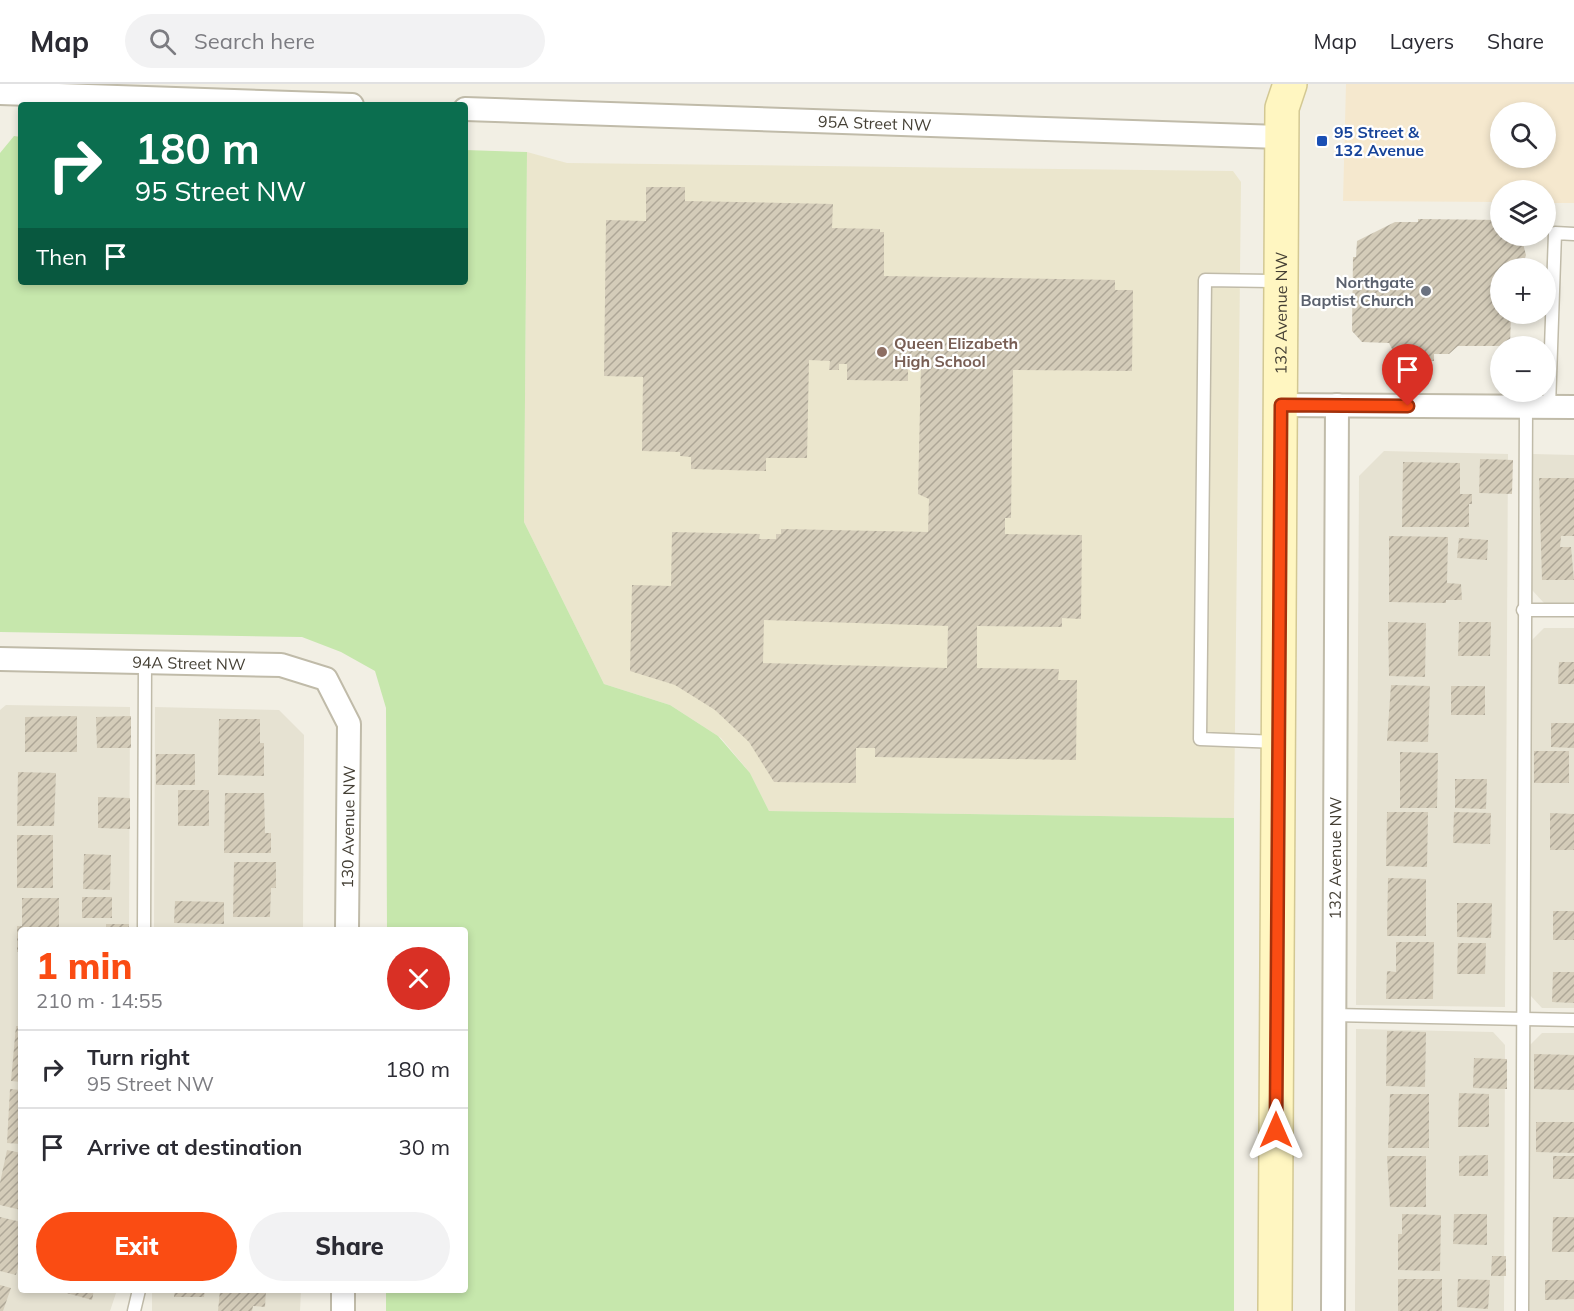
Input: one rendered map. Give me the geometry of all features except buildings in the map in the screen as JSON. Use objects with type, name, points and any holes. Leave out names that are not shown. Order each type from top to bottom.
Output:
[{"type":"street","points":[[0,93],[263,102]]},
{"type":"street","name":"95A Street NW","points":[[468,109],[1282,103]]},
{"type":"street","name":"132 Avenue NW","points":[[1275,1311],[1282,103]]},
{"type":"street","points":[[1281,405],[1574,407]]},
{"type":"street","name":"132 Avenue NW","points":[[1333,1311],[1337,405]]},
{"type":"street","name":"94A Street NW","points":[[0,659],[281,665],[326,679],[349,724]]},
{"type":"street","name":"130 Avenue NW","points":[[347,927],[349,724]]},
{"type":"street","points":[[343,1293],[343,1311]]},
{"type":"lane","points":[[1549,406],[1556,233],[1574,234]]},
{"type":"lane","points":[[1278,742],[1200,739],[1200,715],[1205,280],[1282,281]]},
{"type":"lane","points":[[1522,1311],[1526,406]]},
{"type":"lane","points":[[1524,610],[1574,610]]},
{"type":"lane","points":[[144,927],[145,661]]},
{"type":"lane","points":[[1333,1015],[1574,1020]]},
{"type":"lane","points":[[134,1311],[139,1293]]},
{"type":"shaded area","points":[[1346,84],[1574,84],[1574,203],[1556,203],[1556,180],[1490,180],[1490,202],[1343,201]]},
{"type":"shaded area","name":"Queen Elizabeth High School","points":[[527,152],[567,163],[1233,171],[1241,182],[1234,818],[769,811],[750,773],[721,738],[670,705],[604,684],[524,522]]},
{"type":"shaded area","points":[[1384,451],[1508,454],[1505,1007],[1356,1005],[1359,476]]},
{"type":"shaded area","points":[[1533,454],[1574,455],[1574,604],[1544,603],[1532,590]]},
{"type":"shaded area","points":[[1544,628],[1574,628],[1574,1008],[1542,1008],[1530,995],[1532,640]]},
{"type":"shaded area","points":[[6,705],[130,707],[129,927],[18,927],[18,1293],[116,1293],[110,1311],[0,1311],[0,710]]},
{"type":"shaded area","points":[[155,707],[279,710],[304,735],[303,927],[154,927]]},
{"type":"shaded area","points":[[1356,1029],[1493,1032],[1505,1045],[1504,1311],[1355,1311]]},
{"type":"shaded area","points":[[1542,1033],[1574,1033],[1574,1311],[1528,1311],[1530,1045]]},
{"type":"shaded area","points":[[152,1293],[301,1293],[300,1311],[152,1311]]},
{"type":"green space","points":[[14,136],[18,137],[18,285],[468,285],[468,150],[527,152],[524,522],[604,684],[670,705],[718,736],[750,773],[769,811],[1234,818],[1234,1311],[386,1311],[386,1293],[468,1293],[468,927],[387,927],[386,708],[375,671],[341,652],[302,637],[0,632],[0,153]]},
{"type":"place","name":"95 Street & 132 Avenue","points":[[1322,141]]},
{"type":"place","name":"Northgate Baptist Church","points":[[1426,291]]},
{"type":"place","name":"Queen Elizabeth High School","points":[[882,352]]},
{"type":"route","points":[[1276,1130],[1281,405],[1408,406]]}]
